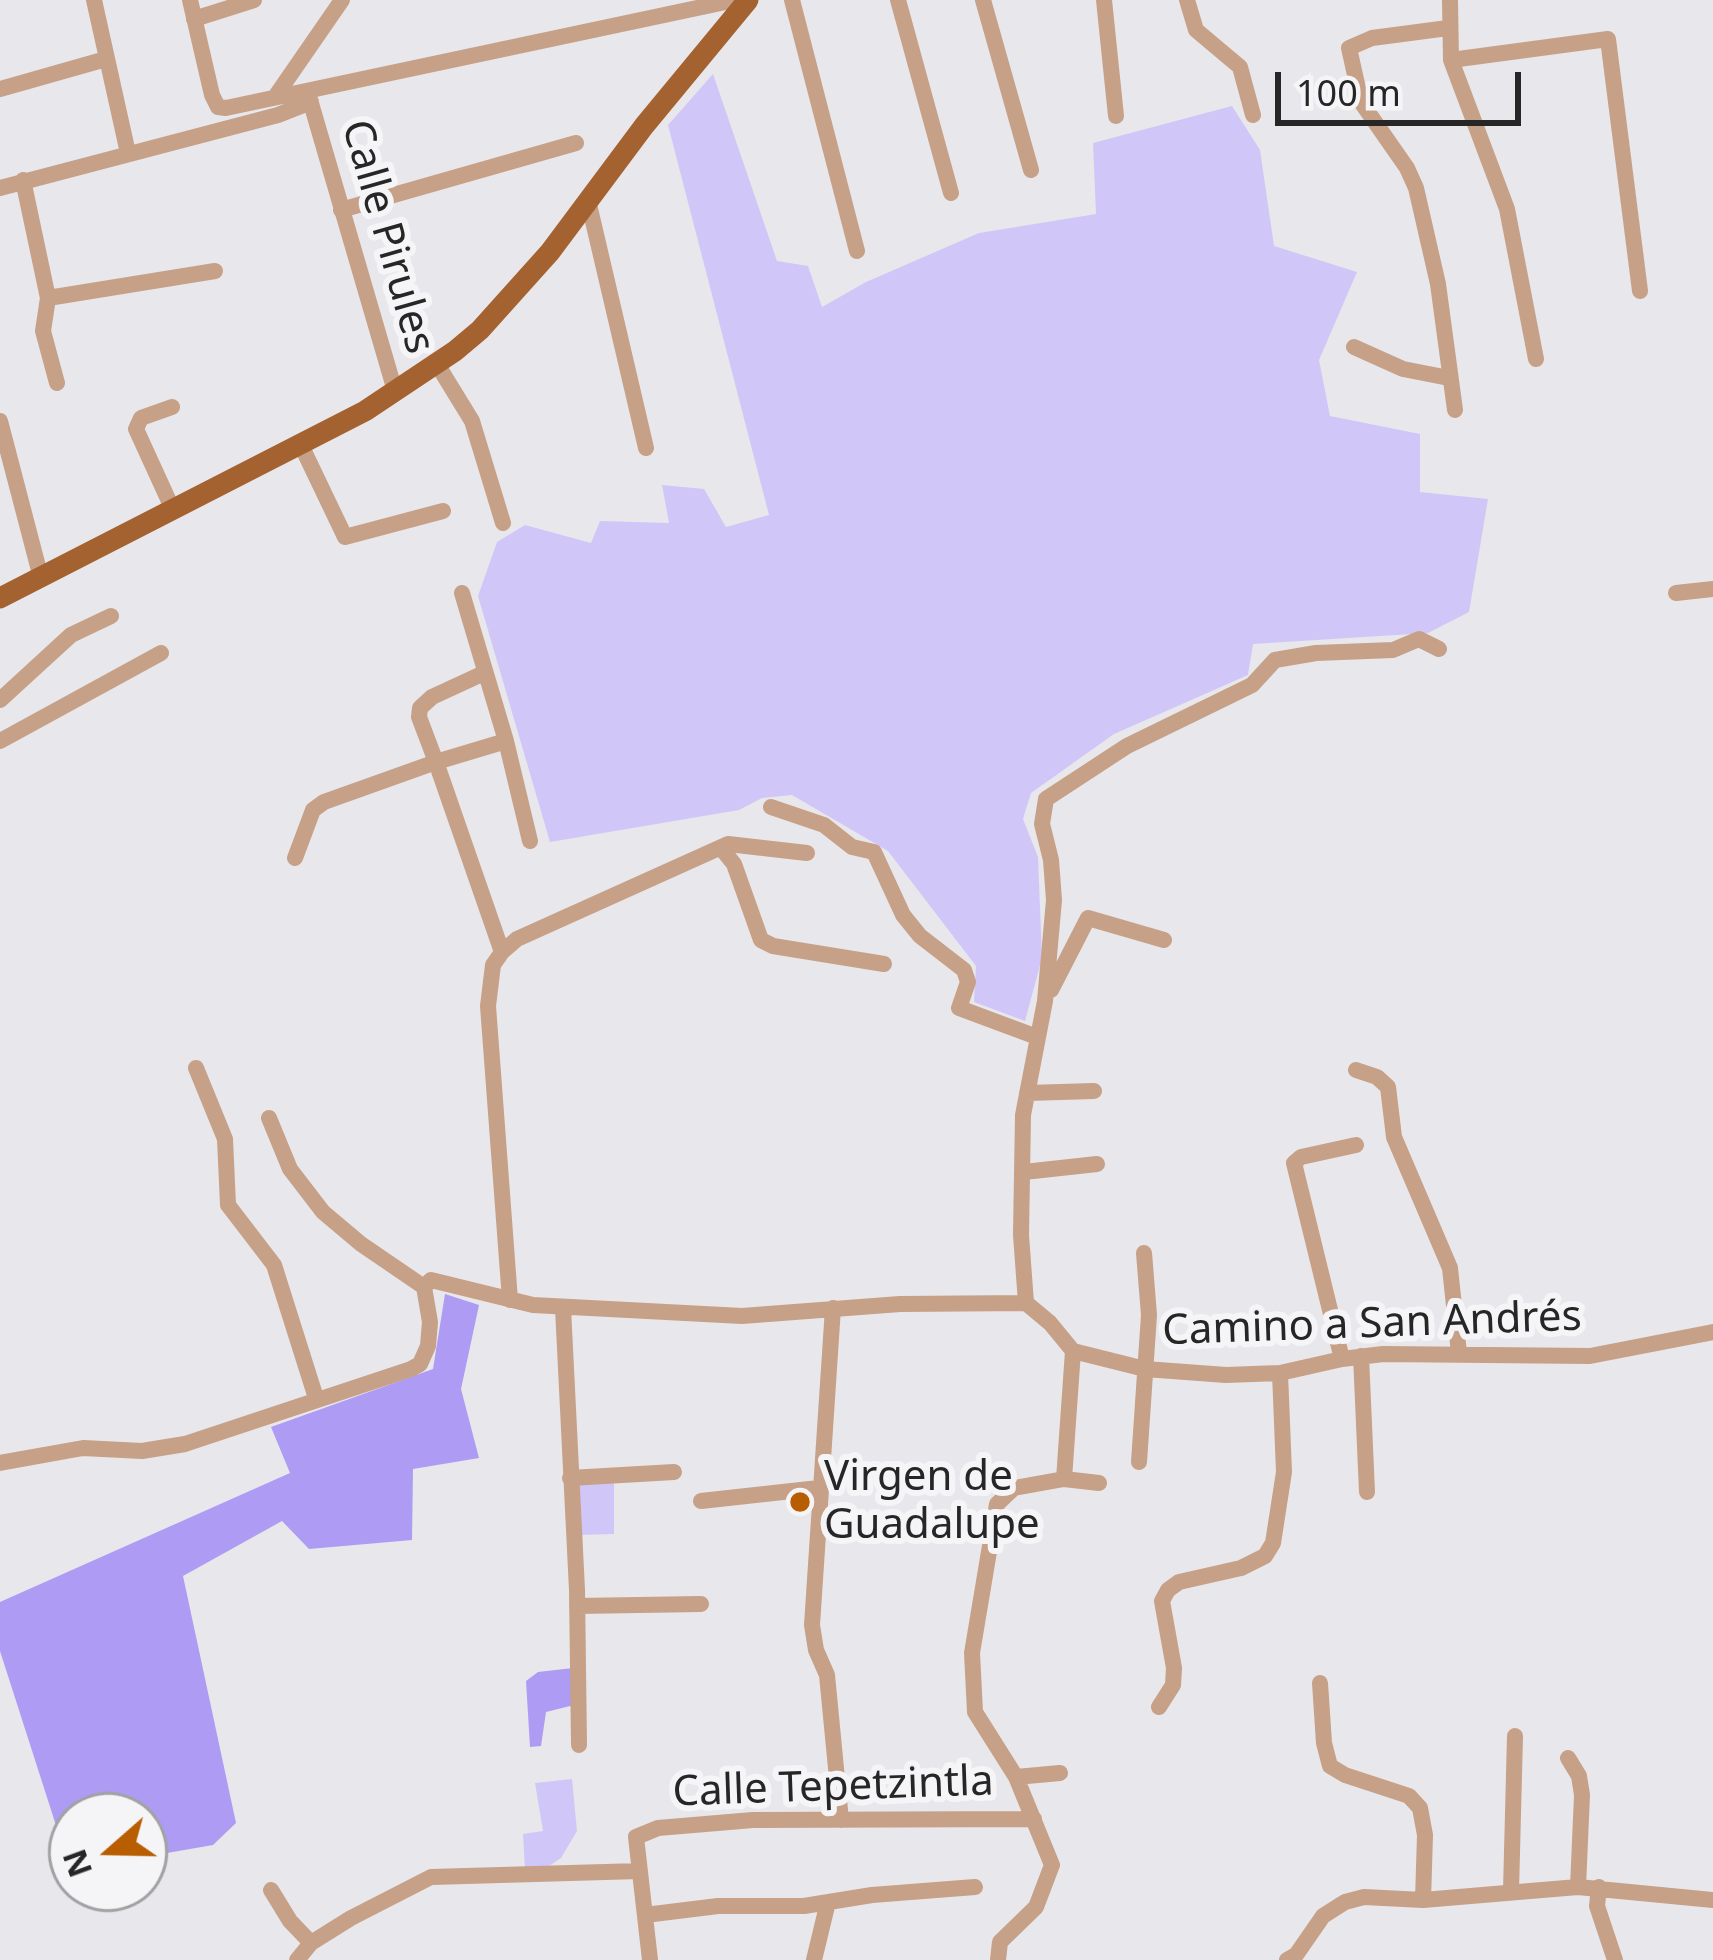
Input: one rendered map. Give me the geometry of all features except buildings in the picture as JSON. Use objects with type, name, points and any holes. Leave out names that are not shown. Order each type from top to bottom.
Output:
[{"type":"main road","points":[[0,598],[301,445],[395,391],[480,330],[550,252],[748,0]]},
{"type":"street","points":[[94,0],[128,153]]},
{"type":"street","points":[[190,0],[218,107],[226,109],[735,0]]},
{"type":"street","points":[[194,19],[254,0]]},
{"type":"street","points":[[275,97],[342,0]]},
{"type":"street","points":[[792,0],[857,251]]},
{"type":"street","points":[[898,0],[952,193]]},
{"type":"street","points":[[983,0],[1031,170]]},
{"type":"street","points":[[1104,0],[1116,116]]},
{"type":"street","points":[[1186,0],[1196,30],[1240,67],[1253,115]]},
{"type":"street","points":[[1450,0],[1451,60],[1507,209],[1536,359]]},
{"type":"street","points":[[1448,28],[1372,38],[1349,48],[1361,102],[1416,188],[1438,284],[1455,410]]},
{"type":"street","points":[[1451,60],[1608,39],[1640,291]]},
{"type":"street","points":[[0,89],[106,59]]},
{"type":"street","points":[[0,188],[278,116],[308,95]]},
{"type":"street","name":"Calle Pirules","points":[[308,95],[395,391]]},
{"type":"street","points":[[341,210],[576,143]]},
{"type":"street","points":[[23,180],[48,298],[43,331],[57,383]]},
{"type":"street","points":[[587,200],[646,448]]},
{"type":"street","points":[[48,298],[215,271]]},
{"type":"street","points":[[1354,347],[1403,369],[1449,378]]},
{"type":"street","points":[[436,364],[472,421],[503,523]]},
{"type":"street","points":[[172,407],[141,418],[136,429],[173,510]]},
{"type":"street","points":[[0,421],[41,578]]},
{"type":"street","points":[[301,445],[345,537],[443,511]]},
{"type":"street","points":[[1676,593],[1713,589]]},
{"type":"street","points":[[461,593],[506,741],[530,841]]},
{"type":"street","points":[[0,700],[71,635],[111,616]]},
{"type":"street","points":[[1064,1479],[1072,1351],[1027,1303],[1021,1235],[1027,1093],[1045,1001],[1054,900],[1042,810],[1057,789],[1127,746],[1252,685],[1275,660],[1316,652],[1393,650],[1420,639],[1439,649]]},
{"type":"street","points":[[0,741],[161,653]]},
{"type":"street","points":[[484,673],[432,697],[418,717],[502,952]]},
{"type":"street","points":[[296,858],[313,810],[324,802],[506,741]]},
{"type":"street","points":[[771,807],[824,825],[852,847],[874,852],[903,915],[920,936],[964,970],[968,982],[959,1008],[1037,1037]]},
{"type":"street","points":[[510,1300],[488,1026],[493,965],[517,939],[707,850],[752,844],[807,854]]},
{"type":"street","points":[[722,848],[734,864],[761,940],[884,964]]},
{"type":"street","points":[[1045,1001],[1088,918],[1165,940]]},
{"type":"street","points":[[196,1068],[225,1139],[228,1205],[274,1265],[316,1398]]},
{"type":"street","points":[[1356,1070],[1377,1077],[1388,1087],[1394,1137],[1450,1268],[1459,1353]]},
{"type":"street","points":[[1027,1093],[1094,1091]]},
{"type":"street","points":[[0,1463],[82,1448],[164,1449],[420,1364],[428,1346],[430,1322],[424,1287],[323,1212],[290,1169],[269,1118]]},
{"type":"street","points":[[1357,1145],[1301,1157],[1294,1163],[1294,1178],[1352,1358],[1367,1492]]},
{"type":"street","points":[[1024,1172],[1096,1164]]},
{"type":"street","points":[[1139,1462],[1149,1315],[1144,1253]]},
{"type":"street","points":[[424,1287],[430,1280],[439,1280],[510,1300],[563,1308],[742,1316],[833,1308],[1027,1303]]},
{"type":"street","points":[[563,1308],[579,1745]]},
{"type":"street","points":[[833,1308],[812,1625],[826,1675],[841,1820]]},
{"type":"street","name":"Camino a San Andrés","points":[[1072,1351],[1145,1369],[1226,1375],[1280,1373],[1352,1358],[1459,1353],[1589,1356],[1713,1332]]},
{"type":"street","points":[[1159,1707],[1173,1685],[1162,1600],[1168,1590],[1179,1582],[1241,1568],[1264,1556],[1274,1543],[1284,1472],[1280,1373]]},
{"type":"street","points":[[570,1478],[674,1472]]},
{"type":"street","points":[[998,1960],[1000,1942],[1036,1907],[1052,1865],[1016,1777],[975,1712],[972,1652],[997,1504],[1005,1493],[1064,1479],[1099,1484]]},
{"type":"street","points":[[701,1501],[819,1488]]},
{"type":"street","points":[[577,1606],[700,1604]]},
{"type":"street","points":[[1320,1683],[1330,1766],[1409,1796],[1420,1808],[1423,1900]]},
{"type":"street","points":[[1511,1891],[1515,1736]]},
{"type":"street","points":[[1568,1758],[1579,1776],[1582,1795],[1578,1887]]},
{"type":"street","points":[[1016,1777],[1060,1773]]},
{"type":"street","name":"Calle Tepetzintla","points":[[640,1870],[636,1837],[658,1828],[753,1820],[1034,1819]]},
{"type":"street","points":[[296,1960],[311,1943],[431,1877],[640,1870],[650,1960]]},
{"type":"street","points":[[645,1915],[718,1906],[804,1906],[975,1887]]},
{"type":"street","points":[[1288,1960],[1323,1916],[1345,1902],[1378,1897],[1423,1900],[1599,1887],[1713,1900]]},
{"type":"street","points":[[1599,1887],[1597,1906],[1615,1960]]},
{"type":"street","points":[[271,1890],[311,1943]]},
{"type":"street","points":[[814,1960],[828,1903]]},
{"type":"shaded area","points":[[713,74],[777,261],[808,266],[822,307],[866,282],[979,233],[1096,214],[1093,143],[1232,106],[1260,150],[1274,246],[1357,272],[1319,360],[1330,416],[1420,434],[1420,492],[1488,499],[1469,612],[1428,633],[1253,644],[1248,675],[1114,734],[1031,793],[1023,819],[1038,857],[1042,958],[1025,1021],[974,1002],[976,966],[888,851],[792,795],[762,798],[739,810],[550,842],[478,596],[497,542],[525,525],[591,543],[600,521],[669,523],[662,485],[704,489],[726,527],[769,515],[668,125]]},
{"type":"shaded area","points":[[445,1294],[479,1305],[461,1389],[479,1458],[413,1469],[412,1540],[309,1549],[282,1521],[183,1576],[236,1823],[213,1845],[168,1853],[168,1792],[48,1792],[48,1800],[0,1651],[0,1602],[290,1473],[271,1427],[433,1369]]},
{"type":"shaded area","points":[[577,1483],[614,1483],[614,1534],[578,1535]]},
{"type":"shaded area","points":[[573,1668],[574,1705],[546,1712],[541,1746],[530,1747],[526,1681],[538,1672]]},
{"type":"shaded area","points":[[572,1779],[577,1831],[561,1858],[543,1870],[525,1870],[523,1834],[543,1831],[535,1783]]},
{"type":"place","name":"Virgen de Guadalupe","points":[[800,1502]]}]
